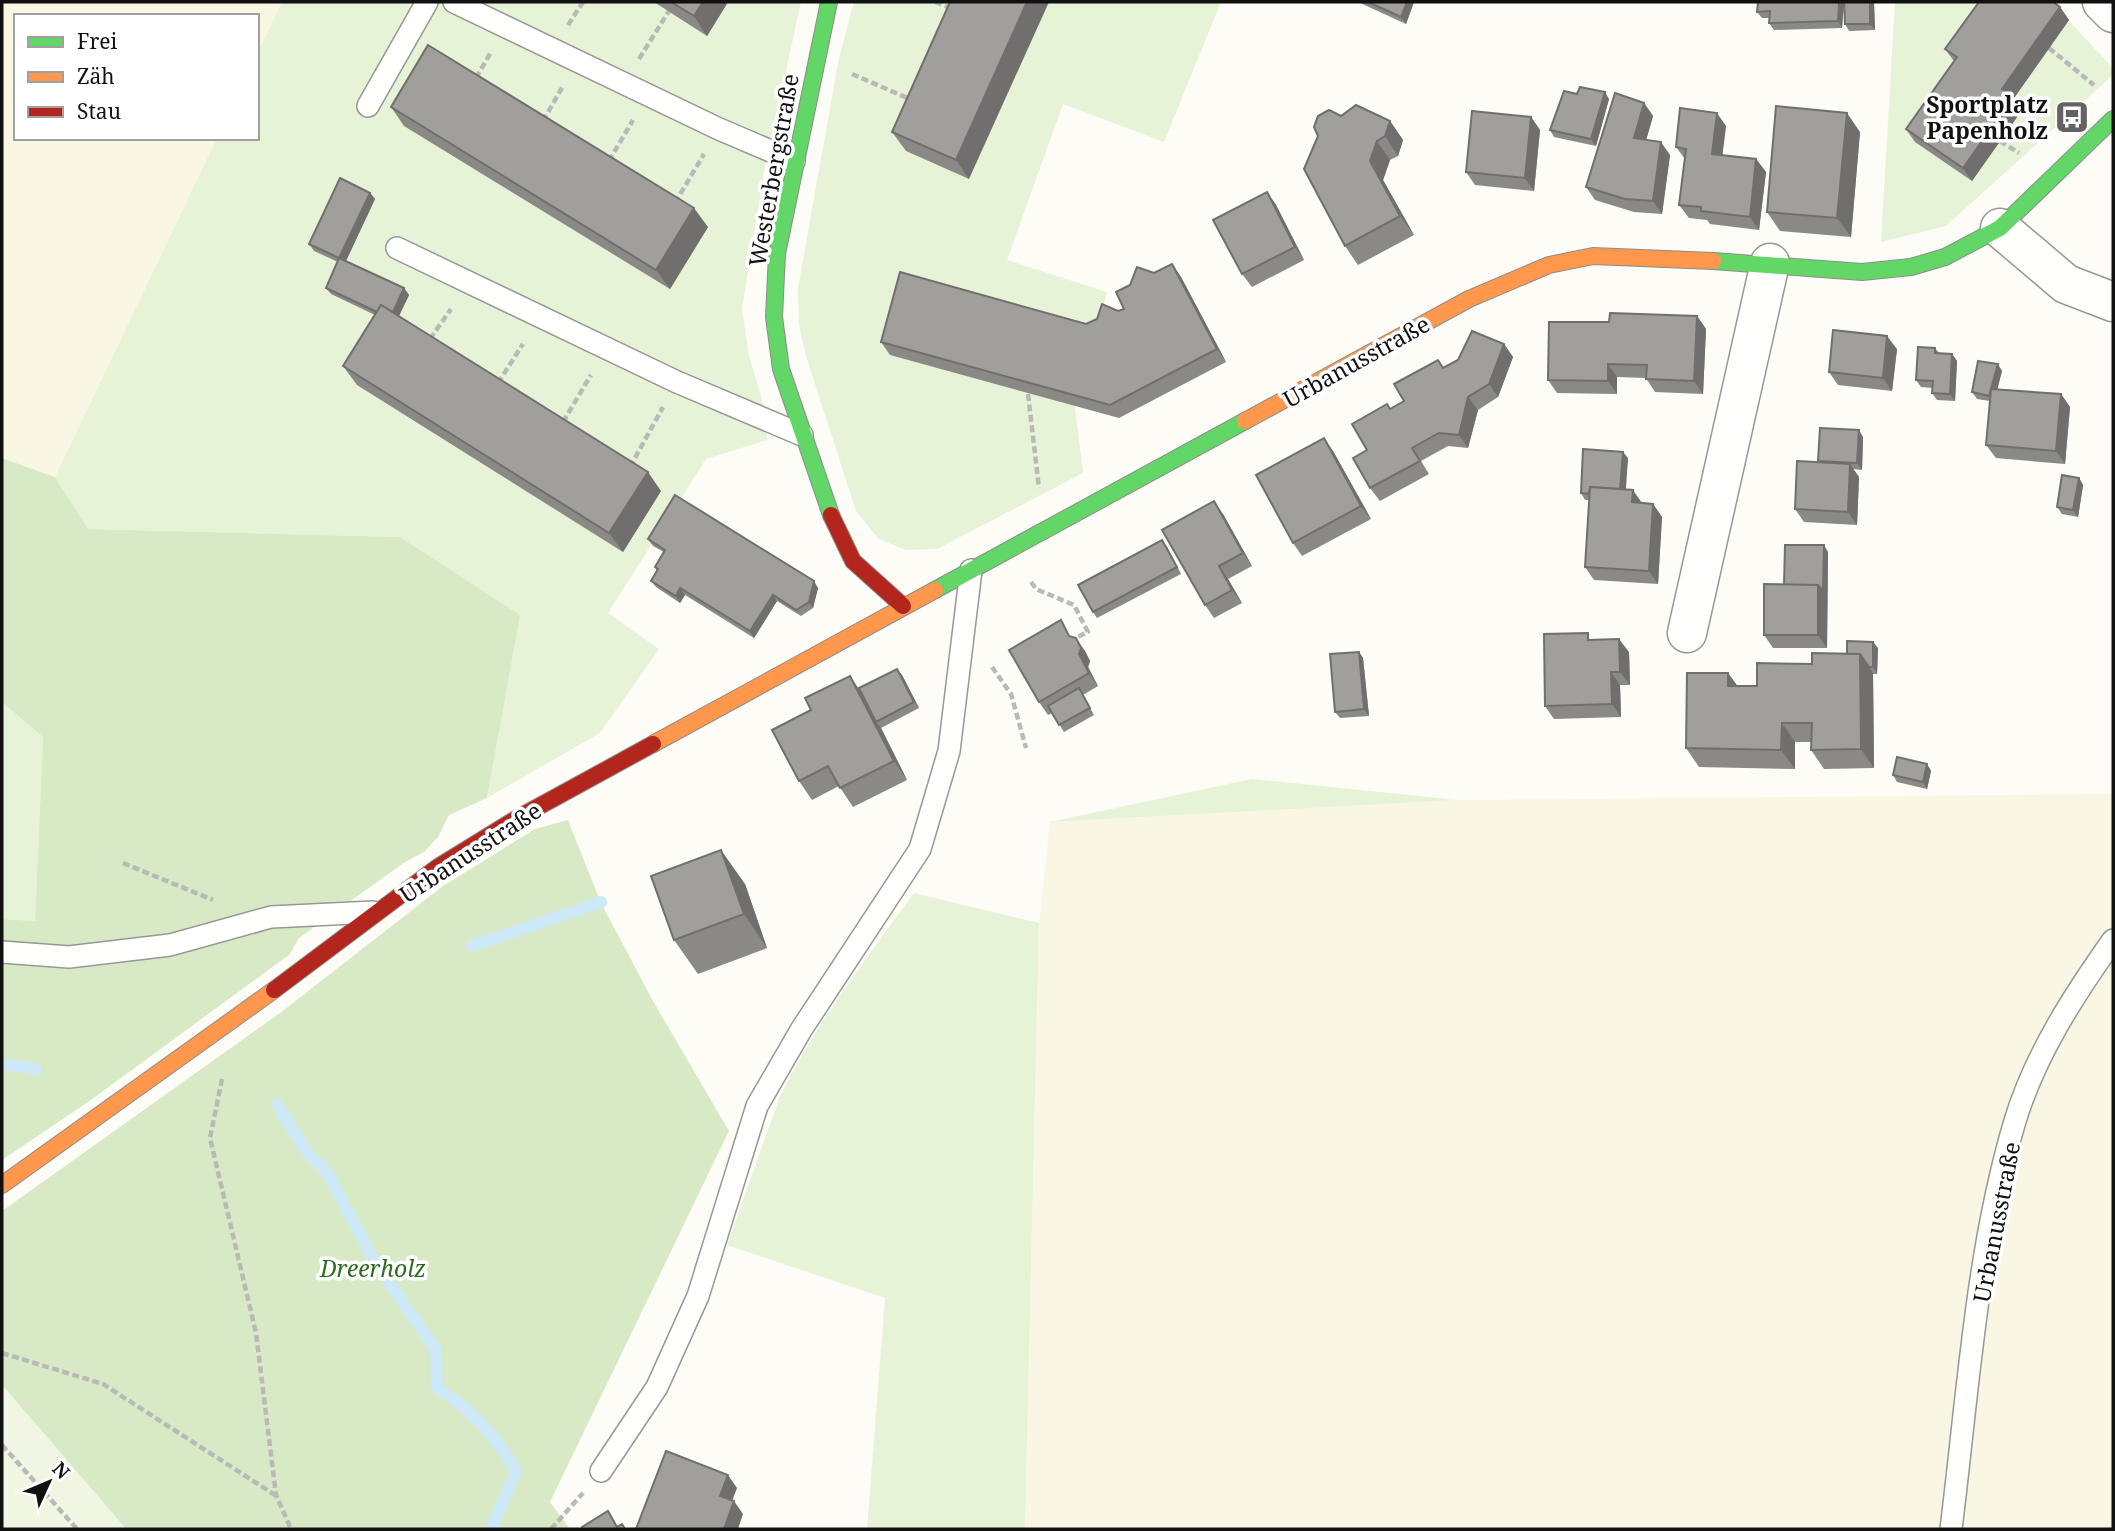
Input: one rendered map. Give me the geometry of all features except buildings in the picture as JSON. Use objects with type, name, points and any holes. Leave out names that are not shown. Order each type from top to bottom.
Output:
[{"type":"street","name":"Westerbergstraße","points":[[829,2],[794,161],[777,254],[774,317],[781,369],[833,521],[852,561],[903,606]]},
{"type":"street","points":[[2102,2],[2113,13]]},
{"type":"street","name":"Urbanusstraße","points":[[2,1185],[199,1047],[438,867],[516,819],[1469,299],[1549,265],[1593,256],[1770,263],[1862,272],[1911,267],[1944,257],[2000,228],[2113,119]]},
{"type":"street","points":[[2000,228],[2066,284],[2113,302]]},
{"type":"street","points":[[1687,633],[1770,263]]},
{"type":"lane","points":[[368,106],[427,2]]},
{"type":"lane","points":[[454,2],[719,129],[794,161]]},
{"type":"lane","points":[[397,248],[677,382],[802,435]]},
{"type":"lane","points":[[601,1471],[657,1387],[698,1296],[757,1107],[801,1030],[920,849],[949,751],[971,569]]},
{"type":"lane","points":[[2,952],[69,957],[170,945],[271,917],[379,912]]},
{"type":"lane","name":"Urbanusstraße","points":[[1951,1529],[1991,1227],[2015,1120],[2057,1026],[2113,940]]},
{"type":"path","points":[[935,2],[956,10]]},
{"type":"path","points":[[623,83],[669,11]]},
{"type":"path","points":[[2049,48],[2103,92]]},
{"type":"path","points":[[816,59],[913,101]]},
{"type":"path","points":[[541,124],[578,62]]},
{"type":"path","points":[[607,165],[647,94]]},
{"type":"path","points":[[673,206],[719,129]]},
{"type":"path","points":[[427,344],[468,282]]},
{"type":"path","points":[[495,387],[541,317]]},
{"type":"path","points":[[560,428],[607,347]]},
{"type":"path","points":[[628,470],[677,382]]},
{"type":"path","points":[[1028,394],[1040,491],[1057,523]]},
{"type":"path","points":[[1011,548],[1036,589],[1074,606],[1088,632],[1073,639]]},
{"type":"path","points":[[965,634],[1012,694],[1026,748]]},
{"type":"path","points":[[122,863],[209,899],[271,917]]},
{"type":"path","points":[[199,1047],[223,1080],[210,1138],[257,1333],[276,1495],[291,1529]]},
{"type":"path","points":[[2,1353],[103,1384],[276,1495]]},
{"type":"path","points":[[2,1445],[77,1529]]},
{"type":"path","points":[[551,1529],[601,1471]]},
{"type":"shaded area","points":[[2,2],[282,2],[259,50],[259,14],[14,14],[14,140],[216,140],[55,477],[2,458]]},
{"type":"shaded area","points":[[2113,794],[2113,1529],[1025,1529],[1039,923],[1050,822],[1458,800]]},
{"type":"green space","points":[[282,2],[801,2],[764,172],[742,309],[749,356],[762,399],[767,440],[706,459],[608,613],[659,649],[600,733],[487,798],[519,615],[400,537],[88,529],[55,477],[216,140],[259,140],[259,50]]},
{"type":"green space","points":[[854,2],[1221,2],[1164,142],[1063,104],[1007,260],[1107,292],[1075,407],[1083,473],[937,549],[906,550],[879,539],[856,511],[806,356],[799,325],[798,288],[839,58]]},
{"type":"green space","points":[[1895,2],[2051,2],[2113,68],[2113,75],[1946,226],[1881,242]]},
{"type":"green space","points":[[2,458],[55,477],[88,529],[400,537],[520,615],[487,798],[449,815],[438,837],[424,852],[405,862],[299,938],[290,954],[91,1100],[2,1160],[2,919],[35,921],[43,737],[2,702]]},
{"type":"green space","points":[[2,702],[43,737],[35,921],[2,919]]},
{"type":"green space","points":[[1252,779],[1458,800],[1050,822]]},
{"type":"green space","name":"Dreerholz","points":[[568,820],[601,903],[653,1001],[729,1131],[550,1502],[570,1529],[126,1529],[2,1385],[2,1211],[280,1013],[443,886],[535,829]]},
{"type":"green space","points":[[914,893],[1039,923],[1025,1529],[867,1529],[885,1298],[727,1245],[780,1096],[794,1069],[842,992]]},
{"type":"green space","points":[[2,1385],[126,1529],[2,1529]]},
{"type":"waterway","points":[[472,946],[601,902]]},
{"type":"waterway","points":[[2,1064],[36,1069]]},
{"type":"waterway","points":[[277,1104],[306,1151],[327,1172],[373,1259],[436,1350],[437,1388],[461,1405],[482,1425],[501,1447],[516,1472],[491,1529]]},
{"type":"traffic: fast","points":[[829,2],[777,254],[774,317],[781,369],[831,515]]},
{"type":"traffic: fast","points":[[1713,261],[1862,272],[1911,267],[1945,257],[2000,228],[2113,119]]},
{"type":"traffic: fast","points":[[935,590],[1245,421]]},
{"type":"traffic: slow","points":[[1245,421],[1469,299],[1549,265],[1593,256],[1713,261]]},
{"type":"traffic: slow","points":[[653,744],[935,590]]},
{"type":"traffic: slow","points":[[2,1185],[274,990]]},
{"type":"traffic: jam","points":[[831,515],[853,561],[903,606]]},
{"type":"traffic: jam","points":[[274,990],[438,867],[516,819],[653,744]]},
{"type":"place","name":"Sportplatz Papenholz","points":[[2072,117]]}]
